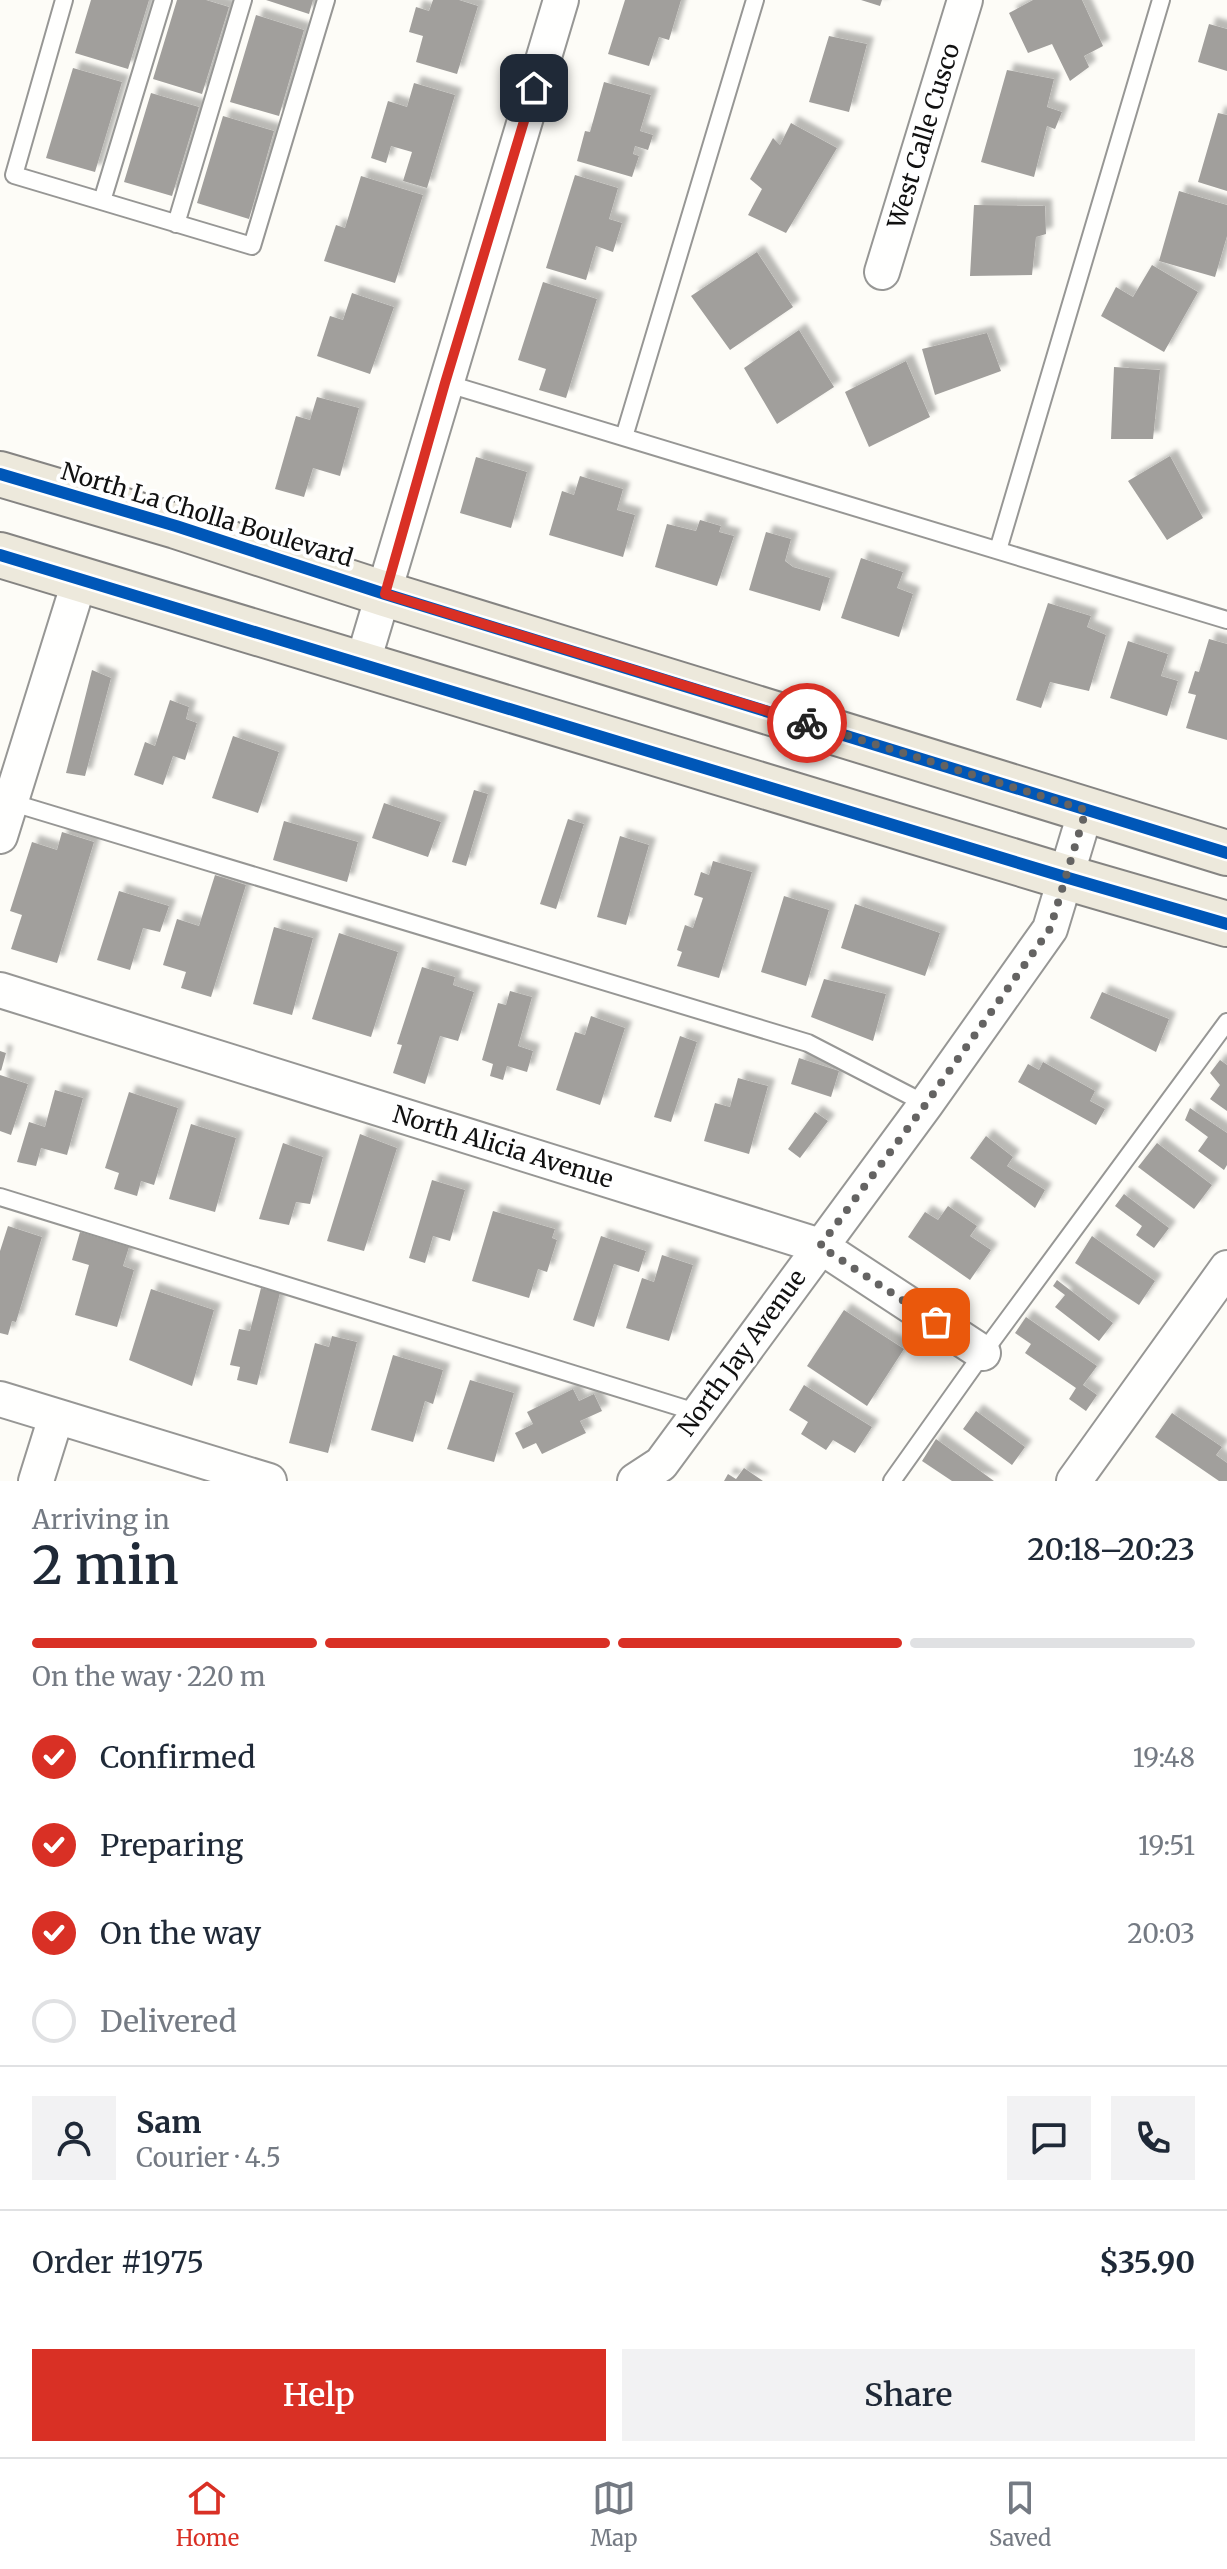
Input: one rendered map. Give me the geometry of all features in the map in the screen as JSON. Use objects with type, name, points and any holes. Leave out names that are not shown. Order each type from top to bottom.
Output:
[{"type":"main road","name":"North La Cholla Boulevard","points":[[0,474],[1227,853]]},
{"type":"main road","points":[[0,555],[1227,924]]},
{"type":"street","points":[[362,665],[561,0]]},
{"type":"street","name":"West Calle Cusco","points":[[882,272],[965,0]]},
{"type":"street","points":[[0,836],[80,579]]},
{"type":"street","name":"North Jay Avenue","points":[[635,1481],[661,1464],[926,1104],[1050,929],[1086,810]]},
{"type":"street","name":"North Alicia Avenue","points":[[0,990],[820,1246],[983,1353]]},
{"type":"street","points":[[1074,1481],[1227,1268]]},
{"type":"street","points":[[0,1399],[260,1480]]},
{"type":"street","points":[[36,1481],[56,1417]]},
{"type":"lane","points":[[64,0],[14,175],[252,246],[326,0]]},
{"type":"lane","points":[[102,201],[163,0]]},
{"type":"lane","points":[[176,224],[243,0]]},
{"type":"lane","points":[[624,437],[755,0]]},
{"type":"lane","points":[[998,550],[1161,0]]},
{"type":"lane","points":[[445,383],[1227,620]]},
{"type":"lane","points":[[10,802],[808,1043],[926,1104]]},
{"type":"lane","points":[[892,1481],[1227,1022]]},
{"type":"lane","points":[[0,1197],[699,1413]]},
{"type":"building","points":[[91,0],[149,0],[128,69],[75,53]]},
{"type":"building","points":[[177,0],[206,0],[229,7],[202,94],[153,79]]},
{"type":"building","points":[[266,0],[313,0],[309,14]]},
{"type":"building","points":[[433,0],[459,0],[478,6],[457,74],[416,62],[423,36],[409,32],[416,7],[429,11]]},
{"type":"building","points":[[625,0],[681,0],[669,40],[659,37],[649,66],[608,54]]},
{"type":"building","points":[[861,0],[882,0],[880,6]]},
{"type":"building","points":[[1033,0],[1082,0],[1103,46],[1084,56],[1089,67],[1070,81],[1052,44],[1028,53],[1009,13]]},
{"type":"building","points":[[256,15],[304,30],[279,116],[230,102]]},
{"type":"building","points":[[1209,24],[1227,29],[1227,71],[1198,62]]},
{"type":"building","points":[[829,36],[867,44],[849,112],[809,102]]},
{"type":"building","points":[[73,68],[122,82],[95,172],[46,158]]},
{"type":"building","points":[[1007,70],[1054,79],[1047,107],[1062,112],[1055,129],[1047,126],[1034,177],[981,162]]},
{"type":"building","points":[[604,82],[651,95],[640,131],[653,135],[648,150],[635,146],[633,154],[639,156],[632,177],[577,161],[585,131],[590,132]]},
{"type":"building","points":[[414,83],[455,95],[427,188],[403,181],[412,152],[391,146],[386,163],[371,158],[388,101],[407,107]]},
{"type":"building","points":[[151,93],[199,107],[172,196],[124,182]]},
{"type":"building","points":[[1218,113],[1227,115],[1227,191],[1198,182]]},
{"type":"building","points":[[223,116],[274,131],[249,219],[197,203]]},
{"type":"building","points":[[791,123],[837,148],[786,233],[748,215],[762,189],[750,179],[773,138],[780,145]]},
{"type":"building","points":[[575,175],[618,188],[609,219],[622,223],[613,252],[596,246],[586,280],[546,268]]},
{"type":"building","points":[[361,176],[423,195],[395,283],[324,261],[336,225],[345,228]]},
{"type":"building","points":[[1179,191],[1227,205],[1227,236],[1215,277],[1159,261]]},
{"type":"building","points":[[974,205],[1045,206],[1046,234],[1036,237],[1032,275],[970,276]]},
{"type":"building","points":[[757,252],[793,307],[730,350],[691,296]]},
{"type":"building","points":[[1152,265],[1198,292],[1164,352],[1101,316],[1116,287],[1133,297]]},
{"type":"building","points":[[543,282],[597,299],[566,398],[539,390],[546,369],[518,360]]},
{"type":"building","points":[[352,293],[394,307],[370,374],[317,356],[330,316],[343,320]]},
{"type":"building","points":[[799,330],[834,387],[777,424],[744,368]]},
{"type":"building","points":[[987,333],[1001,371],[935,395],[922,349]]},
{"type":"building","points":[[906,361],[930,417],[869,447],[845,392]]},
{"type":"building","points":[[1114,367],[1160,370],[1153,439],[1111,439]]},
{"type":"building","points":[[317,397],[359,408],[340,476],[313,468],[304,497],[275,489],[296,416],[310,420]]},
{"type":"building","points":[[1170,456],[1203,518],[1167,540],[1128,481]]},
{"type":"building","points":[[476,457],[527,472],[511,528],[460,513]]},
{"type":"building","points":[[580,476],[623,489],[617,510],[635,515],[623,557],[549,535],[562,491],[574,495]]},
{"type":"building","points":[[700,520],[721,526],[719,532],[734,536],[717,586],[655,567],[667,524],[696,531]]},
{"type":"building","points":[[766,532],[791,539],[785,561],[793,567],[830,578],[820,611],[749,590]]},
{"type":"building","points":[[861,558],[903,572],[897,588],[913,594],[899,637],[841,618]]},
{"type":"building","points":[[1048,603],[1091,616],[1087,627],[1106,635],[1089,691],[1050,682],[1041,708],[1016,700]]},
{"type":"building","points":[[1209,639],[1227,644],[1227,740],[1186,728],[1196,695],[1188,693],[1195,671],[1199,672]]},
{"type":"building","points":[[1128,641],[1168,654],[1161,676],[1178,681],[1167,716],[1110,698]]},
{"type":"building","points":[[92,670],[111,678],[85,776],[66,773]]},
{"type":"building","points":[[170,700],[189,707],[186,719],[197,723],[185,760],[173,756],[163,785],[134,775],[145,742],[155,746]]},
{"type":"building","points":[[233,736],[279,752],[258,813],[212,798]]},
{"type":"building","points":[[474,790],[488,794],[466,866],[452,862]]},
{"type":"building","points":[[384,803],[441,822],[428,857],[372,838]]},
{"type":"building","points":[[568,819],[584,824],[556,909],[540,904]]},
{"type":"building","points":[[284,821],[358,842],[347,882],[273,860]]},
{"type":"building","points":[[62,832],[94,842],[57,963],[11,949],[22,915],[10,911],[32,842],[57,850]]},
{"type":"building","points":[[620,836],[649,845],[626,925],[597,917]]},
{"type":"building","points":[[713,861],[752,872],[719,978],[677,966],[682,952],[677,950],[685,925],[693,928],[703,898],[694,895],[701,872],[709,875]]},
{"type":"building","points":[[215,875],[246,885],[211,997],[181,988],[186,972],[163,965],[177,919],[199,926]]},
{"type":"building","points":[[119,891],[169,906],[160,932],[143,928],[130,970],[97,960]]},
{"type":"building","points":[[784,896],[829,910],[806,986],[761,972]]},
{"type":"building","points":[[855,904],[940,933],[925,976],[841,948]]},
{"type":"building","points":[[274,927],[313,938],[292,1015],[253,1004]]},
{"type":"building","points":[[339,933],[398,952],[371,1037],[312,1019]]},
{"type":"building","points":[[422,967],[455,977],[453,985],[474,992],[458,1041],[440,1036],[425,1084],[393,1073],[402,1045],[397,1044]]},
{"type":"building","points":[[824,979],[886,994],[873,1041],[811,1017]]},
{"type":"building","points":[[510,991],[532,997],[518,1046],[533,1051],[527,1072],[507,1066],[503,1080],[490,1076],[493,1064],[482,1060],[498,1003],[506,1005]]},
{"type":"building","points":[[1102,992],[1169,1019],[1156,1052],[1090,1018]]},
{"type":"building","points":[[591,1016],[625,1028],[600,1105],[556,1090],[575,1032],[585,1035]]},
{"type":"building","points":[[680,1036],[697,1042],[671,1122],[654,1117]]},
{"type":"building","points":[[0,1051],[6,1053],[1,1071],[0,1070]]},
{"type":"building","points":[[799,1058],[839,1071],[831,1097],[791,1084]]},
{"type":"building","points":[[1220,1060],[1227,1065],[1227,1111],[1210,1099],[1220,1085],[1210,1073]]},
{"type":"building","points":[[1043,1062],[1095,1091],[1090,1101],[1105,1109],[1096,1125],[1018,1082],[1028,1064],[1039,1070]]},
{"type":"building","points":[[0,1075],[28,1084],[11,1135],[0,1131]]},
{"type":"building","points":[[738,1078],[768,1086],[749,1154],[704,1141],[715,1103],[730,1107]]},
{"type":"building","points":[[55,1090],[83,1098],[67,1155],[41,1148],[36,1166],[17,1162],[29,1122],[45,1127]]},
{"type":"building","points":[[129,1092],[178,1108],[154,1185],[141,1181],[137,1196],[114,1189],[119,1173],[105,1168]]},
{"type":"building","points":[[1190,1108],[1227,1133],[1227,1165],[1224,1170],[1198,1151],[1208,1137],[1185,1120]]},
{"type":"building","points":[[815,1112],[828,1121],[800,1158],[788,1149]]},
{"type":"building","points":[[191,1124],[236,1138],[215,1212],[169,1199]]},
{"type":"building","points":[[360,1134],[397,1148],[364,1251],[327,1241]]},
{"type":"building","points":[[986,1136],[1013,1157],[1007,1166],[1045,1190],[1035,1208],[970,1158]]},
{"type":"building","points":[[283,1143],[323,1157],[310,1204],[296,1202],[289,1225],[259,1219]]},
{"type":"building","points":[[1157,1143],[1212,1185],[1194,1209],[1138,1167]]},
{"type":"building","points":[[432,1180],[465,1190],[450,1241],[433,1236],[425,1263],[409,1258]]},
{"type":"building","points":[[1124,1194],[1169,1228],[1154,1248],[1136,1235],[1142,1226],[1115,1206]]},
{"type":"building","points":[[948,1206],[977,1226],[970,1236],[991,1250],[970,1280],[908,1237],[925,1212],[938,1220]]},
{"type":"building","points":[[493,1211],[555,1229],[552,1238],[557,1240],[547,1272],[538,1269],[529,1298],[472,1281]]},
{"type":"building","points":[[8,1226],[42,1237],[16,1322],[12,1321],[8,1335],[0,1333],[0,1251]]},
{"type":"building","points":[[80,1232],[129,1247],[123,1266],[134,1270],[117,1327],[75,1315],[89,1265],[72,1260]]},
{"type":"building","points":[[601,1236],[646,1251],[639,1272],[614,1264],[594,1327],[573,1320]]},
{"type":"building","points":[[1092,1236],[1155,1281],[1139,1305],[1075,1263]]},
{"type":"building","points":[[662,1255],[693,1265],[669,1341],[626,1328],[642,1278],[654,1282]]},
{"type":"building","points":[[1057,1280],[1113,1323],[1099,1341],[1055,1307],[1065,1295],[1053,1286]]},
{"type":"building","points":[[261,1288],[280,1293],[257,1385],[237,1380],[240,1367],[230,1365],[239,1329],[250,1331]]},
{"type":"building","points":[[151,1289],[214,1310],[192,1386],[129,1360]]},
{"type":"building","points":[[844,1310],[904,1349],[867,1406],[807,1366]]},
{"type":"building","points":[[1026,1317],[1097,1366],[1083,1385],[1097,1395],[1086,1411],[1069,1399],[1076,1388],[1025,1353],[1031,1344],[1015,1333]]},
{"type":"building","points":[[332,1336],[357,1342],[328,1453],[289,1443],[315,1343],[329,1347]]},
{"type":"building","points":[[393,1355],[443,1370],[433,1404],[425,1401],[413,1442],[371,1430]]},
{"type":"building","points":[[470,1380],[514,1393],[494,1462],[447,1449]]},
{"type":"building","points":[[804,1385],[872,1427],[855,1453],[833,1440],[826,1450],[801,1434],[808,1422],[789,1410]]},
{"type":"building","points":[[573,1389],[579,1401],[594,1394],[602,1411],[580,1421],[586,1433],[542,1454],[536,1443],[523,1449],[515,1433],[533,1424],[527,1412]]},
{"type":"building","points":[[976,1411],[1025,1447],[1012,1465],[963,1429]]},
{"type":"building","points":[[1172,1413],[1222,1447],[1216,1455],[1227,1463],[1227,1481],[1219,1481],[1155,1437]]},
{"type":"building","points":[[936,1439],[994,1481],[952,1481],[922,1461]]},
{"type":"building","points":[[744,1468],[763,1481],[724,1481],[728,1474],[736,1479]]},
{"type":"cycle path","points":[[0,474],[1227,853]]},
{"type":"cycle path","points":[[0,555],[1227,924]]},
{"type":"way so far","points":[[807,723],[1086,810],[1050,929],[926,1104],[820,1246],[936,1322]]},
{"type":"route","points":[[534,88],[385,594],[807,723]]}]
